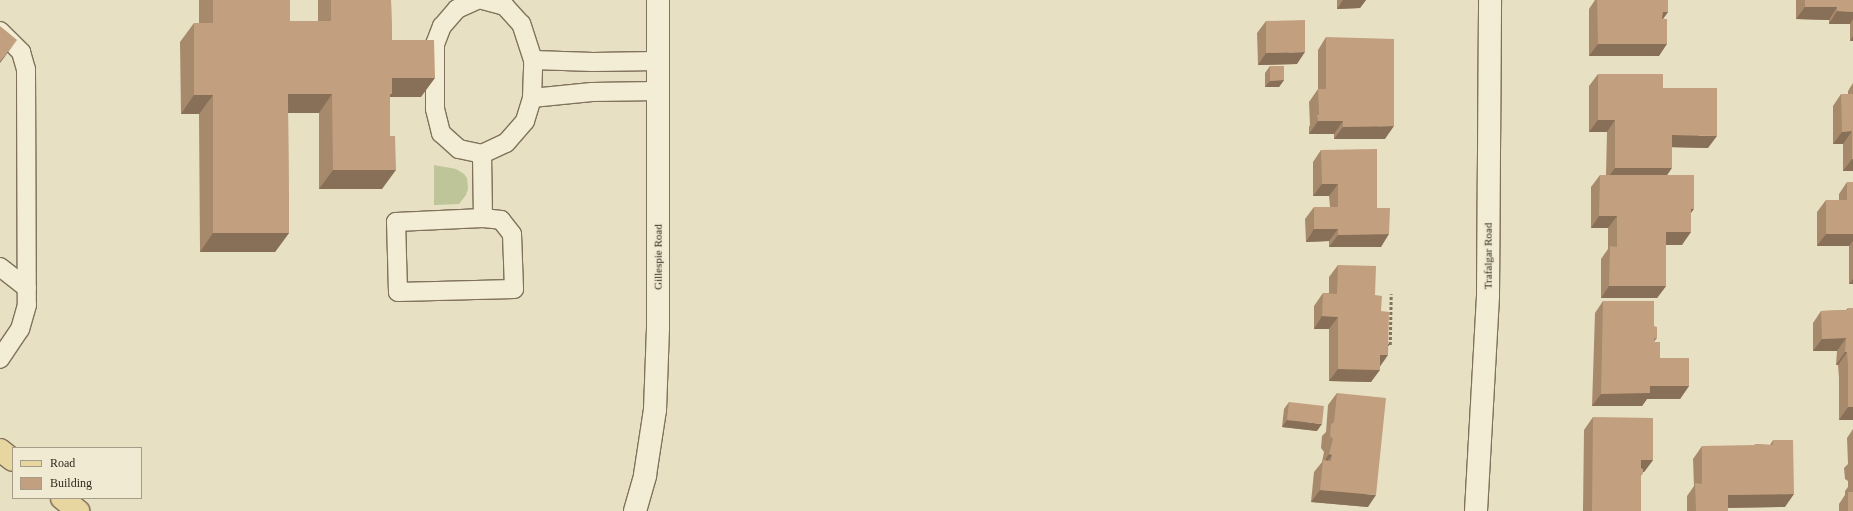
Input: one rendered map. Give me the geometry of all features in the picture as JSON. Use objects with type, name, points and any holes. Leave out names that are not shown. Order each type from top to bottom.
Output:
[{"type":"main road","points":[[0,450],[12,459]]},
{"type":"main road","points":[[63,499],[78,511]]},
{"type":"street","name":"Gillespie Road","points":[[635,511],[645,475],[655,410],[658,328],[658,0]]},
{"type":"street","name":"Trafalgar Road","points":[[1476,511],[1488,296],[1490,0]]},
{"type":"lane","points":[[477,0],[457,9],[442,26],[434,44],[435,109],[441,133],[459,148],[482,154],[506,143],[525,121],[532,98],[533,60],[521,24],[505,6],[483,0]]},
{"type":"lane","points":[[0,31],[21,52],[26,69],[27,288],[27,305],[20,328],[0,359]]},
{"type":"lane","points":[[533,60],[658,62]]},
{"type":"lane","points":[[532,98],[592,92],[658,91]]},
{"type":"lane","points":[[482,154],[483,218]]},
{"type":"lane","points":[[483,218],[501,220],[512,234],[514,289],[398,292],[396,222],[483,218]]},
{"type":"lane","points":[[0,267],[27,288]]},
{"type":"path","points":[[1381,345],[1390,345],[1391,294]]},
{"type":"green space","points":[[434,165],[456,169],[467,178],[468,189],[466,195],[459,204],[434,205]]},
{"type":"building","points":[[213,0],[290,0],[290,21],[331,21],[331,0],[391,0],[392,40],[434,40],[435,78],[392,78],[392,94],[390,94],[390,136],[395,136],[396,170],[333,170],[332,94],[288,94],[289,233],[213,233],[213,95],[194,95],[194,23],[213,23]]},
{"type":"building","points":[[1597,0],[1668,0],[1668,12],[1663,12],[1662,19],[1667,19],[1667,44],[1598,44]]},
{"type":"building","points":[[1805,0],[1853,0],[1853,12],[1837,11],[1837,7],[1805,7]]},
{"type":"building","points":[[1305,20],[1305,52],[1266,53],[1266,21]]},
{"type":"building","points":[[0,26],[17,40],[0,61]]},
{"type":"building","points":[[1326,37],[1394,39],[1394,126],[1343,127],[1343,121],[1318,121],[1318,89],[1326,89]]},
{"type":"building","points":[[1270,66],[1284,66],[1284,80],[1270,81]]},
{"type":"building","points":[[1598,74],[1663,74],[1663,88],[1717,88],[1717,136],[1672,135],[1672,168],[1615,168],[1615,120],[1598,120]]},
{"type":"building","points":[[1841,94],[1853,94],[1853,159],[1852,131],[1842,132]]},
{"type":"building","points":[[1377,149],[1377,208],[1390,208],[1389,234],[1338,235],[1338,229],[1314,229],[1314,207],[1338,207],[1338,184],[1322,184],[1321,150]]},
{"type":"building","points":[[1600,175],[1694,175],[1694,209],[1691,209],[1691,232],[1666,232],[1666,286],[1609,286],[1610,246],[1617,247],[1617,216],[1599,216]]},
{"type":"building","points":[[1847,182],[1853,182],[1853,234],[1826,234],[1826,200],[1847,200]]},
{"type":"building","points":[[1338,265],[1376,266],[1375,295],[1382,296],[1381,311],[1389,312],[1388,355],[1380,355],[1380,370],[1338,369],[1338,317],[1322,316],[1323,293],[1337,294]]},
{"type":"building","points":[[1603,301],[1654,301],[1654,326],[1657,327],[1657,338],[1654,338],[1654,342],[1660,342],[1660,358],[1689,358],[1689,386],[1650,386],[1650,393],[1601,394]]},
{"type":"building","points":[[1848,308],[1853,308],[1853,407],[1848,407],[1848,365],[1847,352],[1845,352],[1846,338],[1822,339],[1821,311],[1848,310]]},
{"type":"building","points":[[1337,393],[1386,398],[1376,495],[1320,490],[1323,460],[1331,461],[1332,455],[1329,454],[1333,439],[1330,436],[1331,424],[1334,422]]},
{"type":"building","points":[[1289,402],[1324,406],[1322,424],[1287,420]]},
{"type":"building","points":[[1593,417],[1653,418],[1653,460],[1641,460],[1643,474],[1641,474],[1641,511],[1592,511]]},
{"type":"building","points":[[1773,440],[1793,440],[1794,494],[1728,495],[1728,511],[1696,511],[1695,483],[1702,484],[1702,446],[1755,444],[1773,445]]},
{"type":"building","points":[[1848,492],[1853,492],[1853,511],[1848,511]]}]
